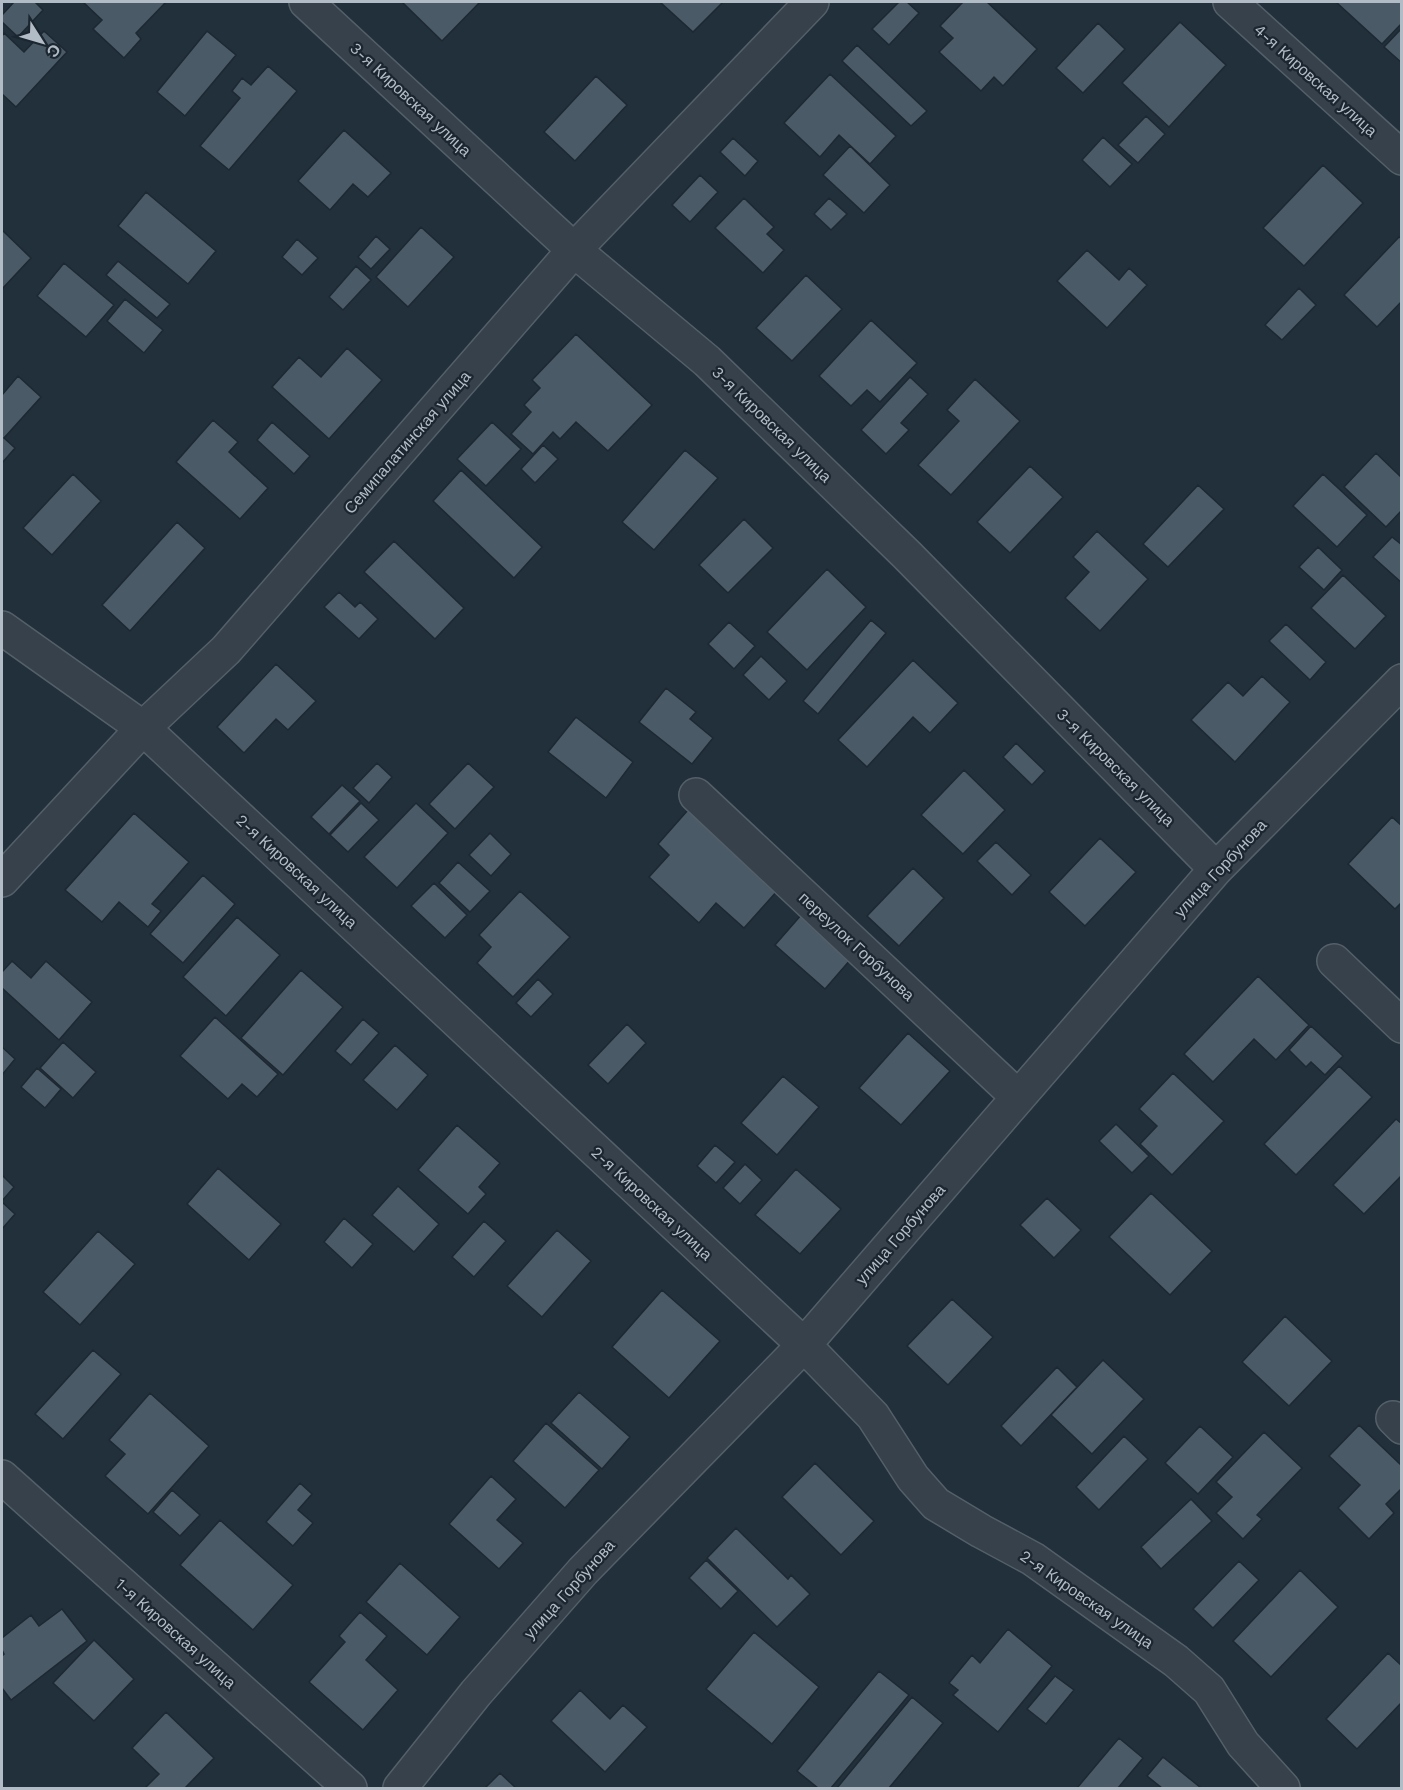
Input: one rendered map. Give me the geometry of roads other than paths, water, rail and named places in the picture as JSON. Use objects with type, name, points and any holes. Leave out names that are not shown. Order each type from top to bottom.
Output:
[{"type":"street","name":"3-я Кировская улица","points":[[306,2],[574,250],[707,361],[907,555],[1216,869]]},
{"type":"street","name":"Семипалатинская улица","points":[[2,880],[143,728],[226,650],[574,250],[812,2]]},
{"type":"street","name":"4-я Кировская улица","points":[[1230,2],[1401,158]]},
{"type":"street","name":"2-я Кировская улица","points":[[2,628],[143,728],[804,1345],[873,1416],[913,1478],[936,1503],[1033,1559],[1176,1661],[1209,1690],[1243,1744],[1282,1788]]},
{"type":"street","name":"улица Горбунова","points":[[400,1788],[476,1693],[583,1570],[804,1345],[1216,869],[1401,681]]},
{"type":"street","name":"переулок Горбунова","points":[[696,795],[1018,1097]]},
{"type":"street","points":[[1334,961],[1401,1026]]},
{"type":"street","name":"1-я Кировская улица","points":[[2,1477],[350,1788]]}]
